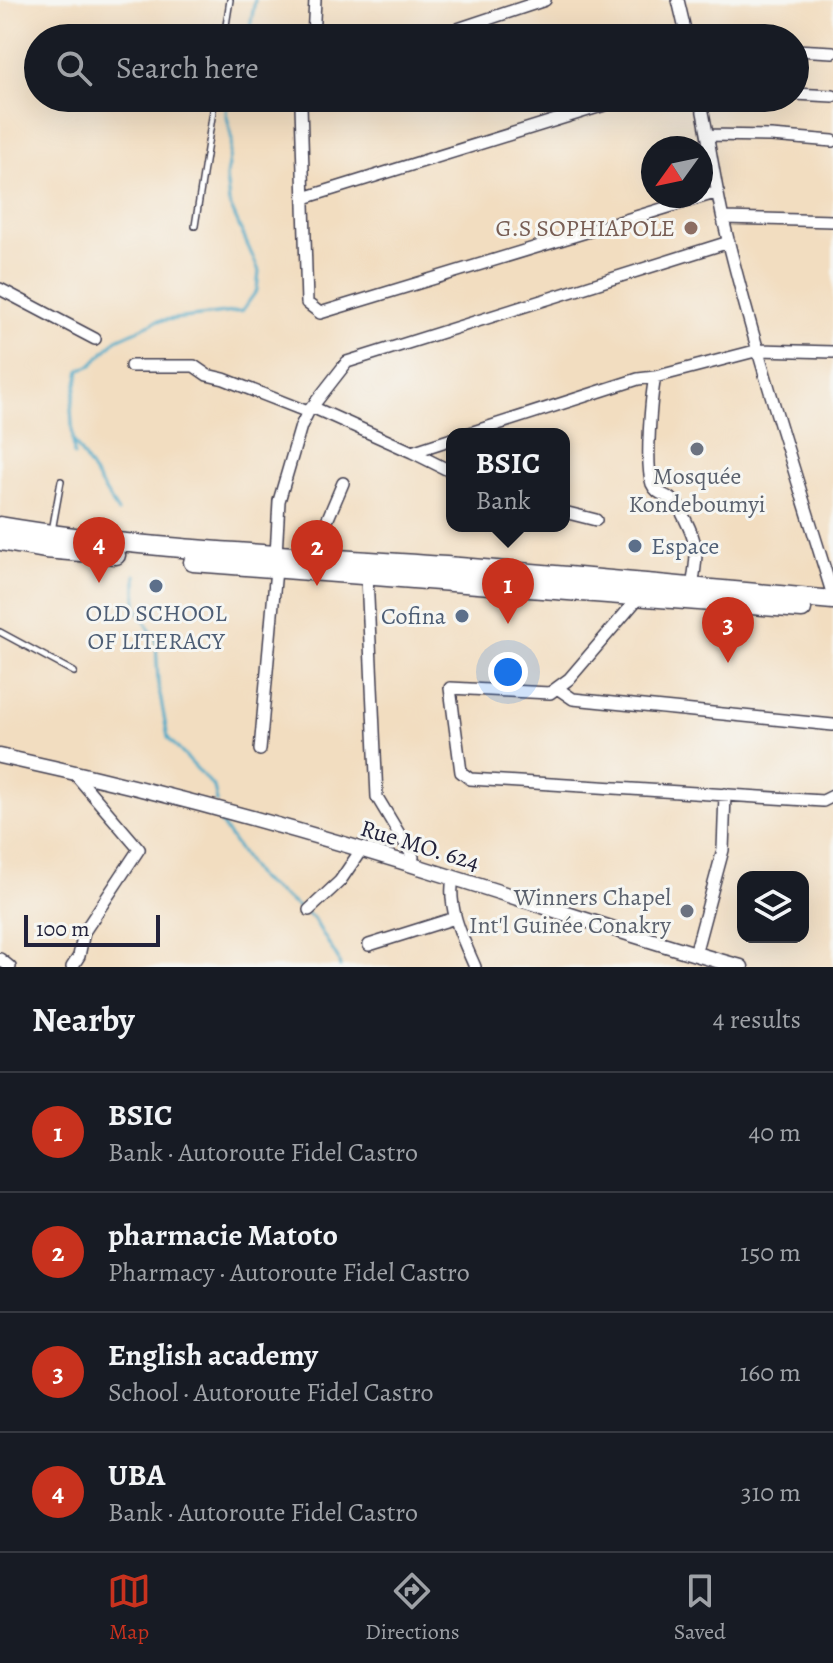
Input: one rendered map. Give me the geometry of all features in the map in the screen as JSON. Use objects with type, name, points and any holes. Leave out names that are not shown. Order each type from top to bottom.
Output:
[{"type":"highway","points":[[0,526],[367,576],[640,596],[692,594],[833,598]]},
{"type":"highway","points":[[0,541],[45,549],[276,562],[319,559],[446,566],[833,612]]},
{"type":"street","points":[[314,24],[315,0]]},
{"type":"street","points":[[473,24],[545,0]]},
{"type":"street","points":[[678,0],[684,24]]},
{"type":"street","points":[[809,51],[833,52]]},
{"type":"street","points":[[809,95],[833,96]]},
{"type":"street","points":[[301,112],[307,303],[320,313],[718,192]]},
{"type":"street","points":[[304,198],[582,112]]},
{"type":"street","points":[[703,112],[729,242],[833,598]]},
{"type":"street","points":[[708,135],[833,141]]},
{"type":"street","points":[[723,218],[833,221]]},
{"type":"street","points":[[260,750],[279,501],[301,426],[310,409],[347,362],[729,242]]},
{"type":"street","points":[[0,289],[95,339]]},
{"type":"street","points":[[486,428],[624,384],[759,350],[833,352]]},
{"type":"street","points":[[131,366],[194,366],[207,375],[310,409],[446,469]]},
{"type":"street","points":[[655,377],[651,394],[652,485],[662,496],[676,503],[694,538],[698,551],[692,594]]},
{"type":"street","points":[[412,452],[446,441]]},
{"type":"street","points":[[319,559],[323,530],[343,483]]},
{"type":"street","points":[[570,514],[596,520]]},
{"type":"street","points":[[367,576],[377,797],[413,857],[411,865]]},
{"type":"street","points":[[640,596],[569,679],[550,693],[450,688],[461,772],[470,779],[830,800]]},
{"type":"street","points":[[557,688],[573,699],[833,725]]},
{"type":"street","name":"Rue MO. 624","points":[[0,756],[146,789],[218,809],[453,877],[741,967]]},
{"type":"street","points":[[72,967],[79,956],[84,932],[139,849],[74,772]]},
{"type":"street","points":[[695,954],[723,850],[725,794]]},
{"type":"street","points":[[309,910],[340,881],[361,850]]},
{"type":"street","points":[[453,877],[451,889],[455,918],[475,967]]},
{"type":"street","points":[[369,945],[455,918]]},
{"type":"street","points":[[0,959],[10,967]]},
{"type":"lane","points":[[226,24],[230,0]]},
{"type":"lane","points":[[195,226],[213,112]]},
{"type":"lane","points":[[51,534],[61,481]]},
{"type":"lane","points":[[0,632],[74,672]]},
{"type":"waterway","points":[[251,24],[255,0]]},
{"type":"waterway","points":[[74,455],[71,409],[80,370],[92,365],[117,339],[157,321],[242,311],[257,290],[259,271],[229,203],[226,177],[232,140],[226,112]]},
{"type":"waterway","points":[[73,440],[118,512]]},
{"type":"waterway","points":[[136,575],[136,607],[156,640],[158,684],[168,738],[214,787],[217,802]]},
{"type":"waterway","points":[[219,814],[220,822],[258,878],[313,918],[340,967]]},
{"type":"place","name":"G.S SOPHIAPOLE","points":[[691,228]]},
{"type":"place","name":"Mosquée Kondeboumyi","points":[[697,449]]},
{"type":"place","name":"Espace","points":[[635,546]]},
{"type":"place","name":"UBA","points":[[99,583]]},
{"type":"place","name":"OLD SCHOOL OF LITERACY","points":[[156,586]]},
{"type":"place","name":"pharmacie Matoto","points":[[317,586]]},
{"type":"place","name":"Cofina","points":[[462,616]]},
{"type":"place","name":"BSIC","points":[[508,624]]},
{"type":"place","name":"English academy","points":[[728,663]]},
{"type":"place","name":"Winners Chapel Int'l Guinée Conakry","points":[[687,911]]}]
